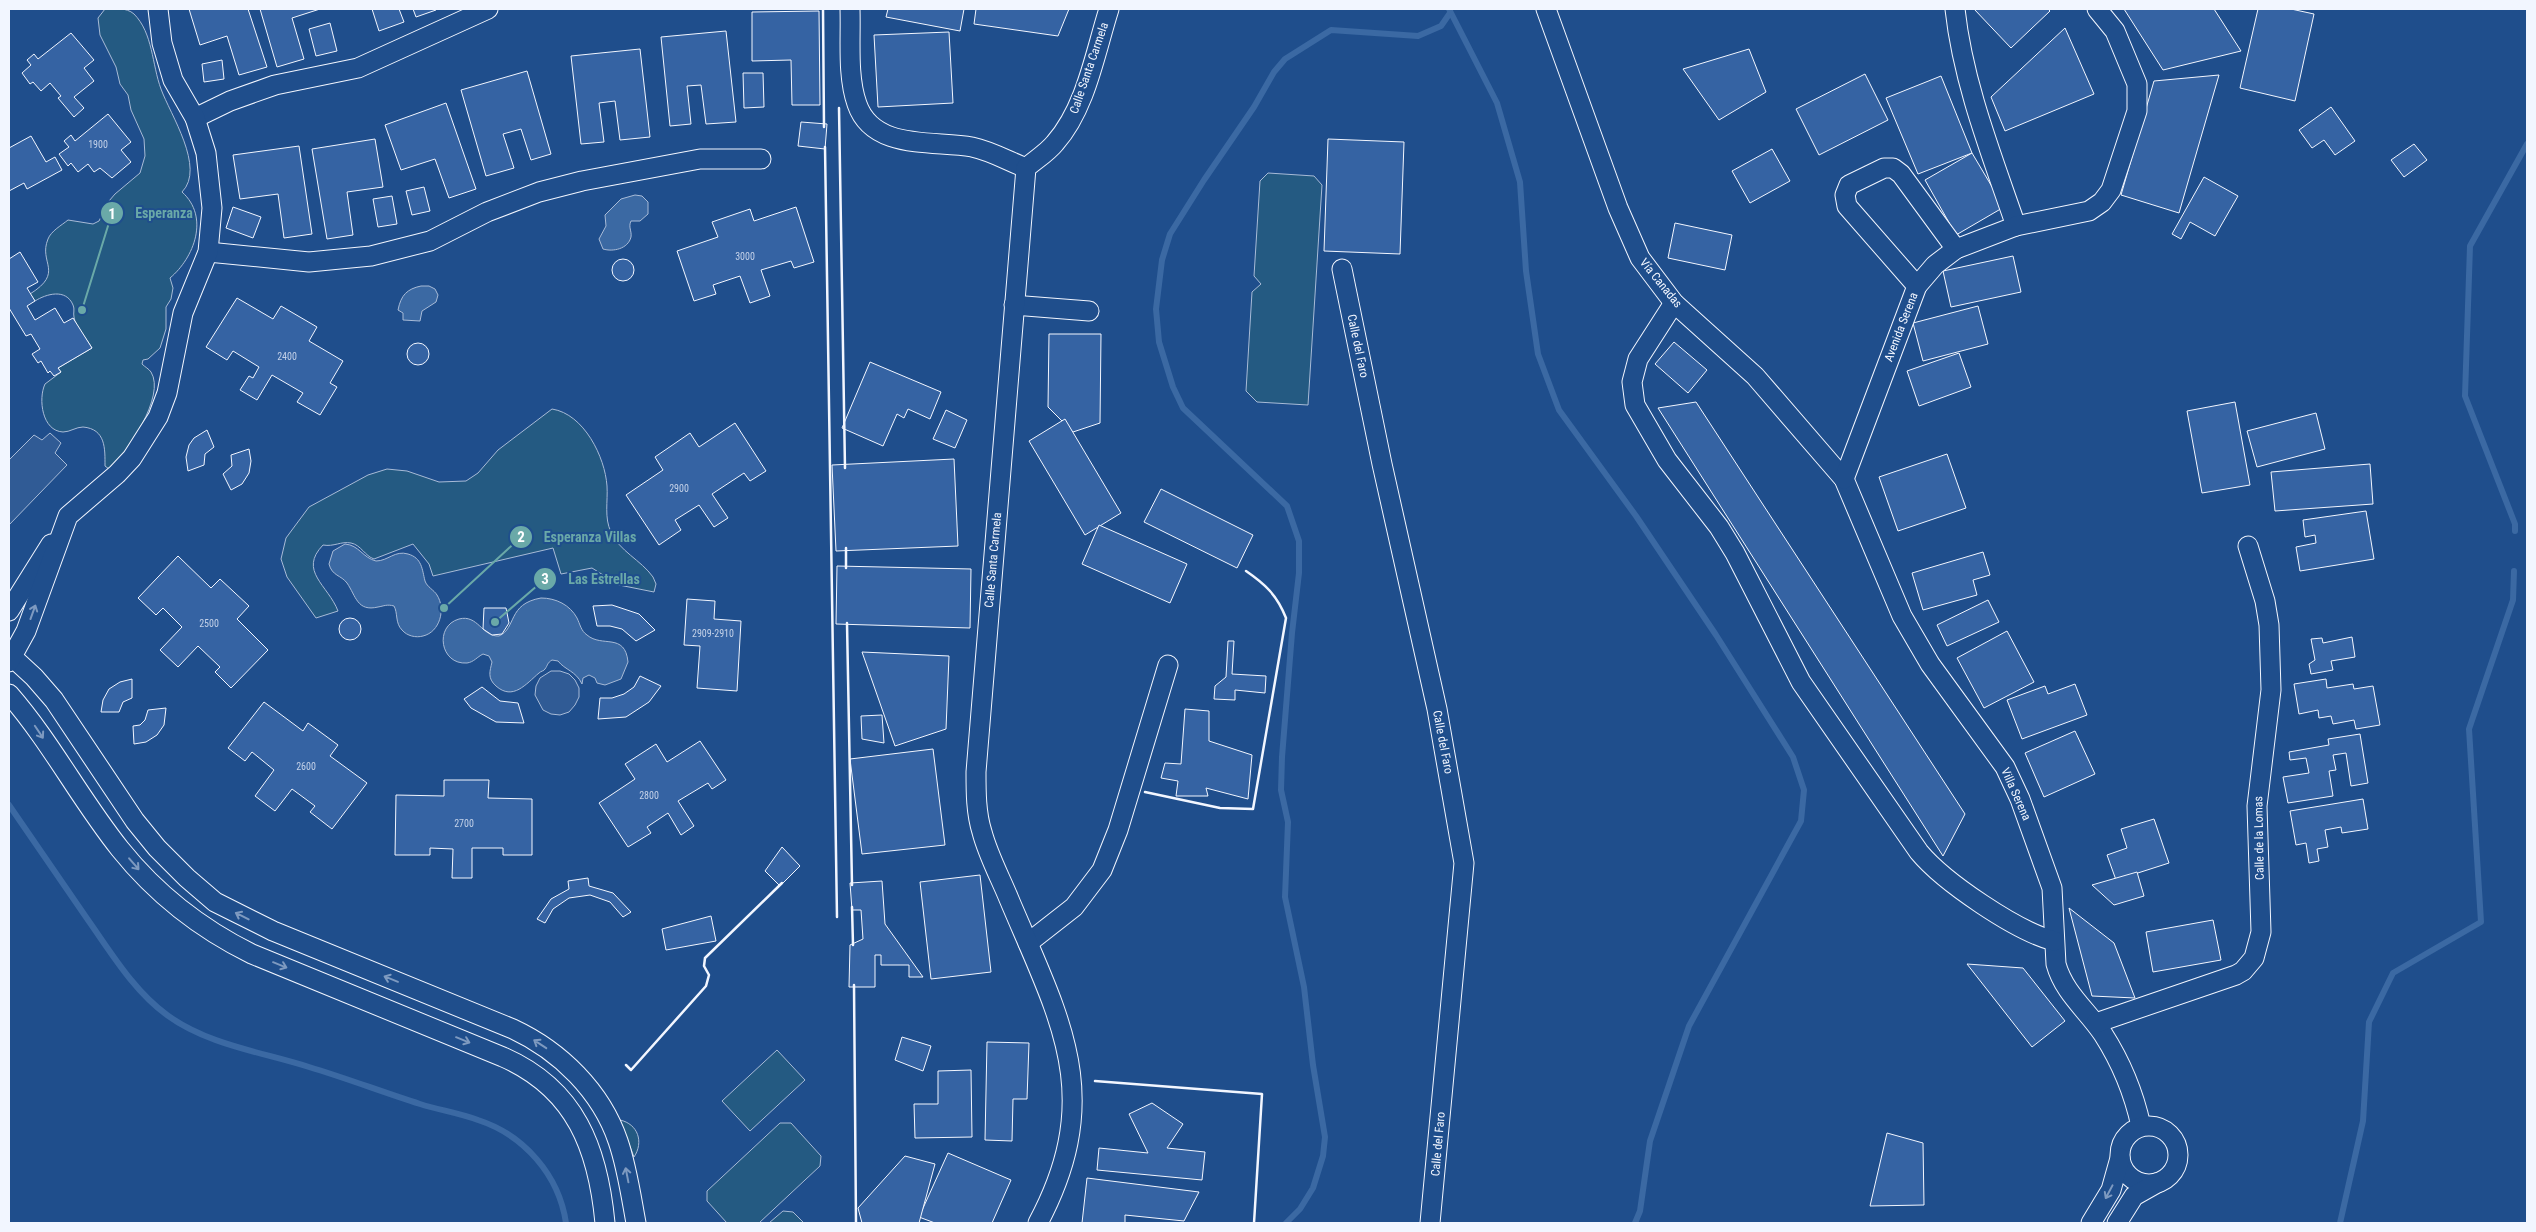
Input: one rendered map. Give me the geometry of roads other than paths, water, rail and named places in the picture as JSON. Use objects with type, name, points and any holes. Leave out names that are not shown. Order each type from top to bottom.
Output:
[{"type":"street","points":[[9,610],[34,568],[71,513],[105,485],[132,458],[158,417],[168,393],[182,313],[208,252],[212,224],[210,180],[206,154],[195,118],[173,80],[162,43],[158,9]]},
{"type":"street","points":[[195,118],[230,101],[275,85],[358,68],[488,9]]},
{"type":"street","points":[[850,9],[852,80],[856,104],[867,121],[891,137],[975,148],[1026,168]]},
{"type":"street","name":"Calle Santa Carmela","points":[[1038,1223],[1055,1190],[1062,1170],[1072,1127],[1074,1104],[1069,1057],[1061,1027],[982,831],[976,796],[976,772],[1026,168],[1054,145],[1072,118],[1088,76],[1109,9]]},
{"type":"street","name":"Vía Canadas","points":[[1546,9],[1629,234],[1640,258],[1674,303],[1755,376],[1844,479]]},
{"type":"street","points":[[1954,9],[1979,117],[2016,226]]},
{"type":"street","name":"Avenida Serena","points":[[1844,479],[1917,286],[1934,265],[1956,249],[2016,226],[2089,211],[2102,202],[2111,190],[2137,111],[2137,84],[2115,32],[2097,9]]},
{"type":"street","points":[[208,252],[309,262],[371,256],[430,241],[488,212],[539,192],[574,182],[700,159],[761,159]]},
{"type":"street","points":[[1917,286],[1846,206],[1845,195],[1849,186],[1884,168],[1893,168],[1901,174],[1956,249]]},
{"type":"street","name":"Calle del Faro","points":[[1342,269],[1382,464],[1437,709],[1463,853],[1462,898],[1430,1223]]},
{"type":"street","points":[[1674,303],[1638,358],[1632,382],[1635,405],[1667,460],[1719,527],[1735,553],[1801,682],[1919,852],[1937,872],[2024,931],[2054,941]]},
{"type":"street","points":[[1014,305],[1089,311]]},
{"type":"street","name":"Villa Serena","points":[[1844,479],[1902,616],[1930,664],[2006,767],[2020,799],[2052,888],[2054,941],[2059,975],[2073,997],[2096,1023],[2117,1058],[2136,1106],[2141,1126]]},
{"type":"street","points":[[62,528],[26,631],[10,658],[54,700],[135,821],[157,848],[187,878],[215,902],[273,931],[530,1037],[557,1056],[581,1079],[607,1115],[618,1140],[636,1223]]},
{"type":"street","name":"Calle de la Lomas","points":[[2096,1023],[2236,975],[2249,964],[2257,951],[2261,918],[2258,797],[2269,716],[2271,661],[2265,601],[2248,546]]},
{"type":"street","points":[[1028,943],[1074,907],[1095,881],[1108,858],[1168,665]]},
{"type":"street","points":[[9,694],[29,717],[119,848],[148,881],[196,923],[219,938],[252,954],[438,1030],[524,1067],[541,1078],[559,1095],[575,1118],[592,1152],[602,1190],[605,1223]]},
{"type":"street","points":[[438,1030],[449,1003]]},
{"type":"street","points":[[2091,1223],[2111,1190],[2124,1138],[2141,1126],[2152,1125],[2162,1128],[2171,1134],[2178,1148],[2175,1168],[2168,1177],[2134,1196],[2117,1223]]},
{"type":"street","points":[[2120,1158],[2123,1168],[2134,1180],[2149,1184],[2160,1182]]},
{"type":"waterway","points":[[1449,9],[1497,103],[1520,182],[1526,271],[1538,354],[1559,410],[1636,516],[1716,635],[1793,757],[1804,790],[1801,821],[1689,1026],[1650,1141],[1640,1211],[1635,1223]]},
{"type":"waterway","points":[[1286,1223],[1300,1209],[1313,1188],[1323,1156],[1325,1137],[1313,1065],[1304,987],[1285,897],[1288,822],[1281,790],[1282,757],[1299,573],[1299,541],[1287,506],[1183,408],[1173,387],[1159,342],[1156,309],[1162,260],[1170,234],[1254,107],[1274,72],[1285,59],[1331,30],[1418,36],[1441,26],[1450,13]]},
{"type":"waterway","points":[[2515,531],[2515,524],[2465,396],[2470,246],[2527,144]]},
{"type":"waterway","points":[[2340,1223],[2363,1121],[2369,1022],[2393,973],[2481,922],[2469,729],[2513,600],[2514,571]]},
{"type":"waterway","points":[[9,805],[124,971],[144,995],[167,1015],[200,1034],[218,1041],[323,1071],[495,1127],[510,1136],[537,1159],[556,1189],[566,1223]]},
{"type":"place","name":"Esperanza","points":[[82,310]]},
{"type":"place","name":"Esperanza Villas","points":[[444,608]]},
{"type":"place","name":"Las Estrellas","points":[[495,622]]}]
